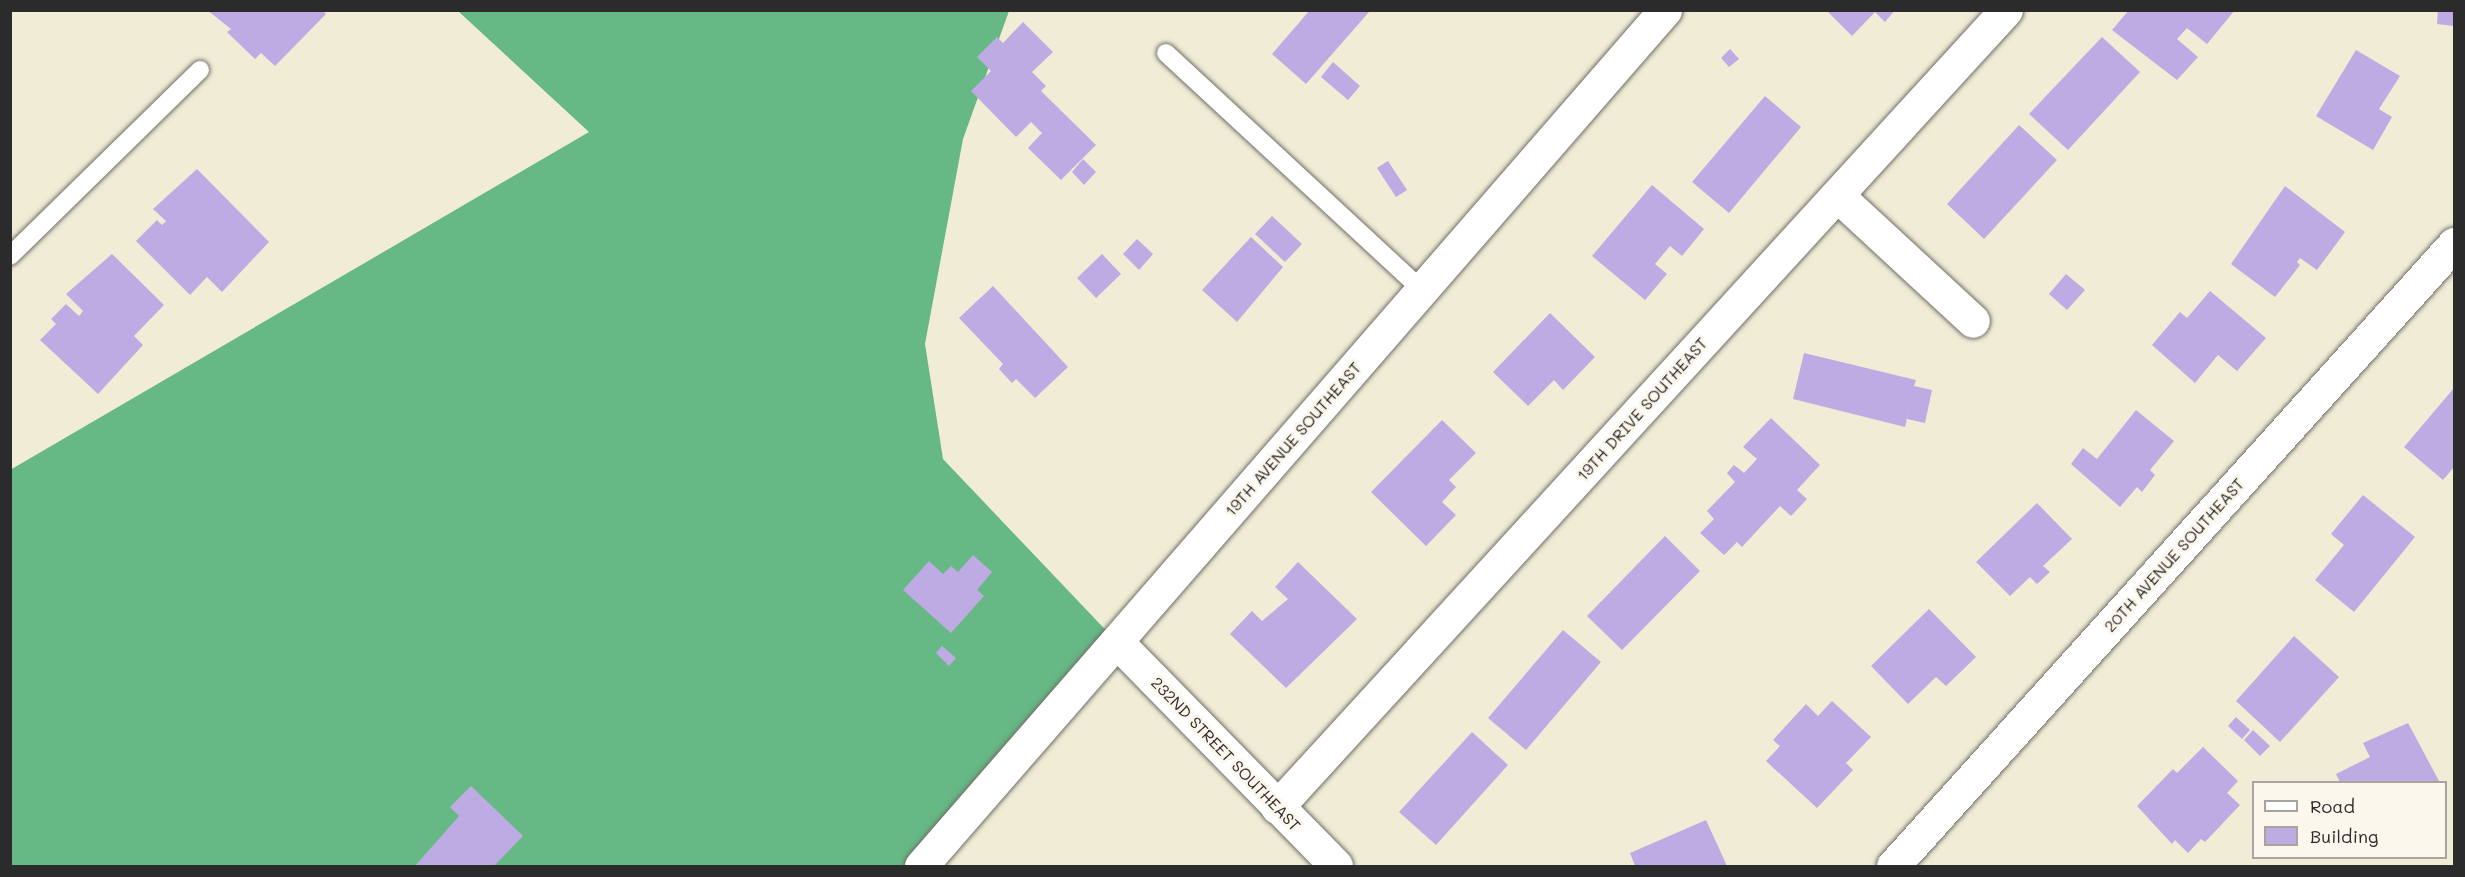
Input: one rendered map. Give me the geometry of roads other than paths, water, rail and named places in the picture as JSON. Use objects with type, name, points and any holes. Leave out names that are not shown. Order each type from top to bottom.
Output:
[{"type":"street","name":"19TH AVENUE SOUTHEAST","points":[[921,867],[1665,10]]},
{"type":"street","name":"19TH DRIVE SOUTHEAST","points":[[1277,807],[2006,10]]},
{"type":"street","points":[[1838,195],[1973,321]]},
{"type":"street","name":"20TH AVENUE SOUTHEAST","points":[[1893,867],[2454,244]]},
{"type":"street","name":"232ND STREET SOUTHEAST","points":[[1117,642],[1336,867]]},
{"type":"lane","points":[[1166,52],[1422,290]]},
{"type":"lane","points":[[10,256],[200,70]]}]
